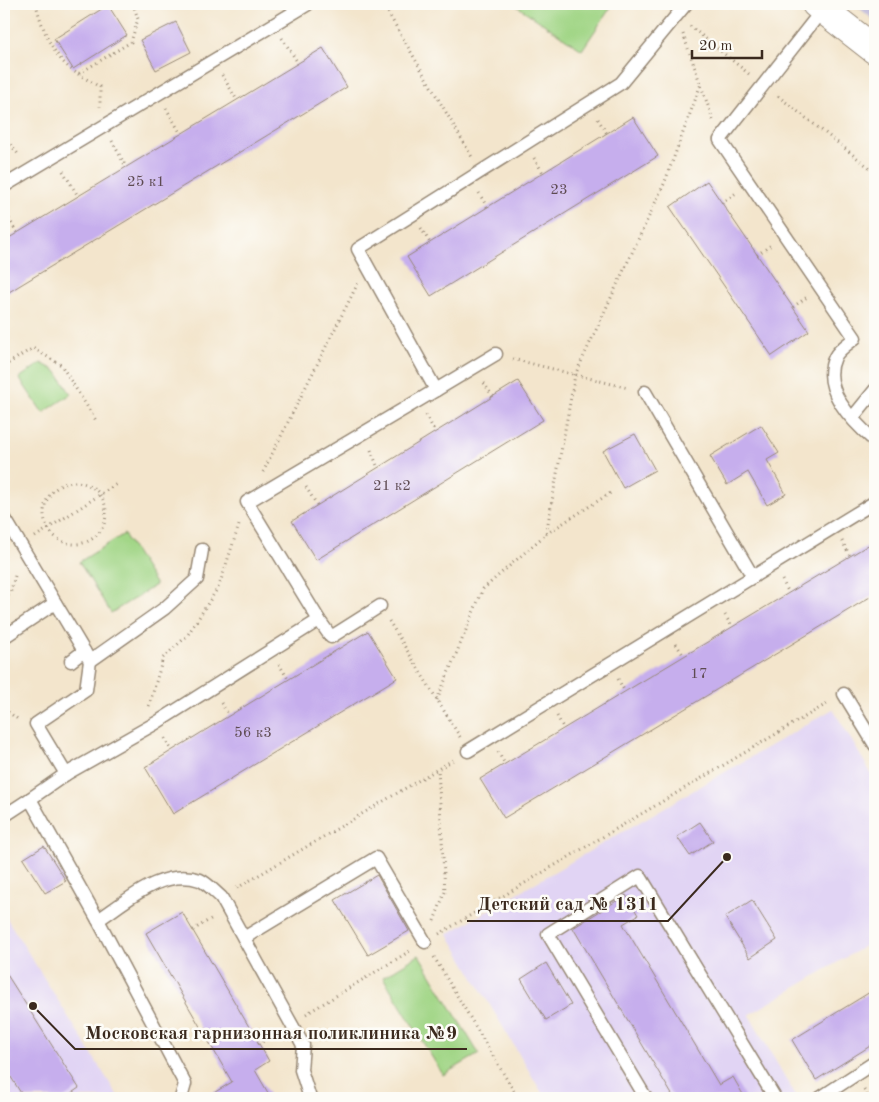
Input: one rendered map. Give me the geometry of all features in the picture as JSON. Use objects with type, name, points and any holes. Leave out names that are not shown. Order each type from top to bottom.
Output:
[{"type":"street","points":[[820,6],[875,50]]},
{"type":"lane","points":[[4,186],[308,4]]},
{"type":"lane","points":[[436,390],[358,249],[621,83],[686,4]]},
{"type":"lane","points":[[820,6],[720,140],[855,338],[836,356],[830,379],[840,403],[875,441]]},
{"type":"lane","points":[[380,606],[331,637],[247,502],[496,354]]},
{"type":"lane","points":[[853,417],[875,390]]},
{"type":"lane","points":[[645,392],[753,577]]},
{"type":"lane","points":[[468,751],[875,502]]},
{"type":"lane","points":[[4,517],[87,656],[86,690],[36,724],[66,774]]},
{"type":"lane","points":[[71,660],[87,656],[165,608],[197,579],[202,550]]},
{"type":"lane","points":[[4,637],[55,603]]},
{"type":"lane","points":[[4,816],[66,774],[141,731],[319,620]]},
{"type":"lane","points":[[844,694],[875,745]]},
{"type":"lane","points":[[30,799],[98,920],[185,1084],[181,1098]]},
{"type":"lane","points":[[244,938],[376,858],[425,942]]},
{"type":"lane","points":[[98,920],[152,885],[180,876],[201,881],[221,897],[303,1045],[301,1070],[310,1098]]},
{"type":"lane","points":[[646,1098],[548,934],[640,876],[773,1098]]},
{"type":"lane","points":[[820,1098],[875,1062]]},
{"type":"path","points":[[36,4],[42,30],[69,69],[100,87],[102,127],[126,167]]},
{"type":"path","points":[[78,74],[131,42],[138,18],[133,4]]},
{"type":"path","points":[[383,4],[480,172]]},
{"type":"path","points":[[677,16],[720,140]]},
{"type":"path","points":[[274,24],[298,63]]},
{"type":"path","points":[[214,60],[238,100]]},
{"type":"path","points":[[546,534],[576,375],[664,184],[701,84]]},
{"type":"path","points":[[158,94],[182,134]]},
{"type":"path","points":[[4,137],[31,170]]},
{"type":"path","points":[[54,156],[78,196]]},
{"type":"path","points":[[4,210],[17,233]]},
{"type":"path","points":[[141,731],[163,658],[187,636],[219,586],[247,502],[367,265]]},
{"type":"path","points":[[4,366],[33,348],[61,364],[97,422]]},
{"type":"path","points":[[496,354],[645,392]]},
{"type":"path","points":[[78,482],[88,485],[100,496],[106,509],[105,519],[96,536],[87,542],[67,543],[58,539],[49,529],[44,512],[46,502],[59,487],[78,482]]},
{"type":"path","points":[[21,546],[118,483]]},
{"type":"path","points":[[437,700],[483,589],[546,534],[612,492]]},
{"type":"path","points":[[221,897],[468,751],[380,606]]},
{"type":"path","points":[[518,1098],[425,942],[844,694]]},
{"type":"shaded area","points":[[854,4],[875,4],[875,21]]},
{"type":"shaded area","points":[[833,709],[875,780],[875,940],[749,1015],[797,1098],[545,1098],[448,934]]},
{"type":"shaded area","points":[[4,914],[119,1098],[4,1098]]},
{"type":"green space","points":[[514,4],[613,4],[582,50]]},
{"type":"green space","points":[[41,363],[56,371],[71,394],[43,413],[19,378]]},
{"type":"green space","points":[[124,534],[156,585],[111,613],[79,562]]},
{"type":"green space","points":[[419,955],[479,1054],[443,1075],[383,977]]},
{"type":"building","points":[[108,5],[127,35],[73,69],[54,39]]},
{"type":"building","points":[[176,22],[191,52],[156,70],[140,40]]},
{"type":"building","points":[[323,48],[347,87],[4,295],[4,241]]},
{"type":"building","points":[[633,117],[658,156],[431,296],[407,257]]},
{"type":"building","points":[[707,181],[809,331],[772,356],[670,207]]},
{"type":"building","points":[[518,381],[543,420],[316,560],[292,521]]},
{"type":"building","points":[[761,425],[779,453],[767,460],[786,494],[767,505],[748,472],[727,485],[710,456]]},
{"type":"building","points":[[635,434],[655,470],[623,488],[603,451]]},
{"type":"building","points":[[875,541],[875,594],[504,818],[480,779]]},
{"type":"building","points":[[368,631],[397,678],[173,814],[145,767]]},
{"type":"building","points":[[700,822],[713,841],[690,856],[677,837]]},
{"type":"building","points":[[44,846],[66,881],[45,893],[23,859]]},
{"type":"building","points":[[377,875],[409,931],[368,955],[335,900]]},
{"type":"building","points":[[626,895],[638,915],[623,924],[719,1085],[733,1077],[745,1098],[674,1098],[573,928]]},
{"type":"building","points":[[752,900],[777,940],[750,958],[725,917]]},
{"type":"building","points":[[182,912],[269,1061],[255,1070],[271,1098],[205,1098],[232,1082],[146,933]]},
{"type":"building","points":[[546,963],[571,1005],[546,1020],[521,979]]},
{"type":"building","points":[[4,970],[79,1088],[64,1098],[24,1098],[4,1066]]},
{"type":"building","points":[[875,989],[875,1043],[816,1080],[792,1040]]},
{"type":"place","name":"Детский сад № 1311","points":[[727,857]]},
{"type":"place","name":"Московская гарнизонная поликлиника №9","points":[[33,1006]]}]
